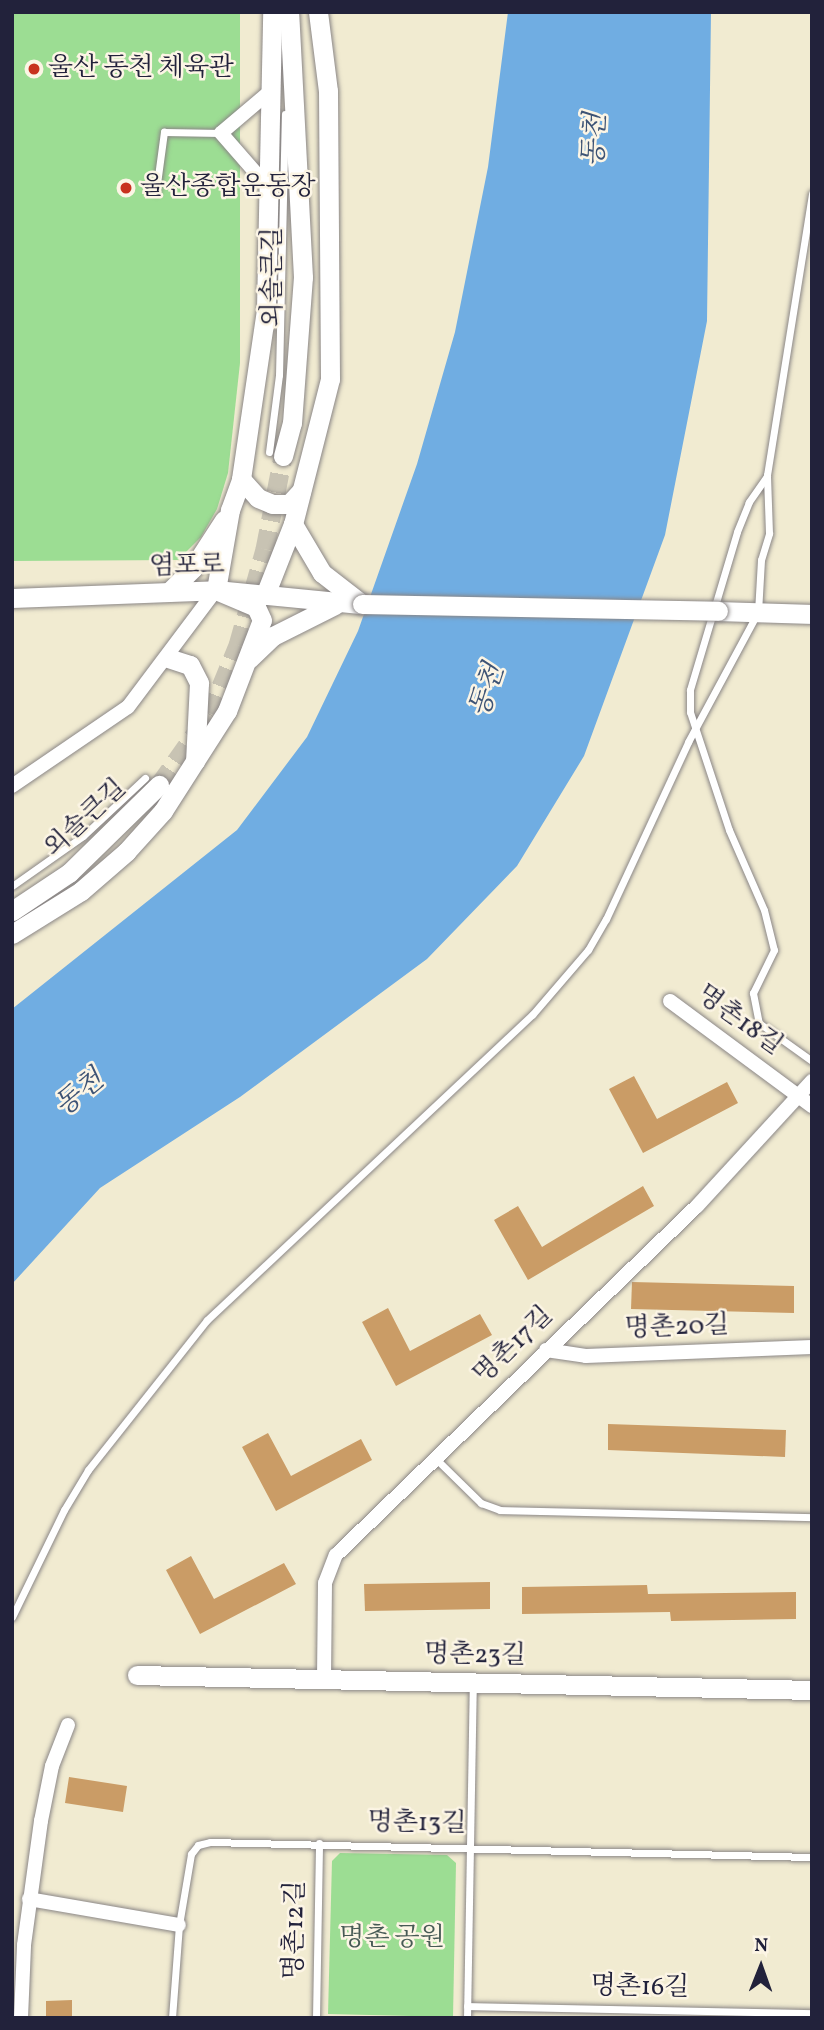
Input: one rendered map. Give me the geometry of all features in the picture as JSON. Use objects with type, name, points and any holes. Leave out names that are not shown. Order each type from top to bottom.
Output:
[{"type":"main road","points":[[12,934],[81,891],[126,852],[163,811],[227,711],[261,612],[216,590],[230,510],[241,478],[267,309],[267,94],[272,12]]},
{"type":"main road","name":"외솔큰길","points":[[276,454],[292,424],[303,277],[287,12]]},
{"type":"main road","points":[[265,595],[293,524],[330,379],[328,92],[318,12]]},
{"type":"main road","points":[[241,478],[257,498],[272,504],[289,504],[301,491]]},
{"type":"main road","points":[[169,592],[193,568],[230,510]]},
{"type":"main road","points":[[243,665],[273,636],[354,603],[322,573],[293,524]]},
{"type":"main road","name":"염포로","points":[[12,598],[216,590],[354,603],[758,612]]},
{"type":"main road","points":[[758,612],[812,614]]},
{"type":"main road","points":[[168,658],[190,665],[199,683],[194,766]]},
{"type":"main road","name":"외솔큰길","points":[[12,912],[69,873],[152,781]]},
{"type":"main road","name":"명촌23길","points":[[137,1675],[812,1690]]},
{"type":"street","points":[[267,94],[221,132],[269,188]]},
{"type":"street","points":[[12,786],[128,707],[168,658],[216,590]]},
{"type":"street","name":"명촌18길","points":[[670,1002],[812,1105]]},
{"type":"street","name":"명촌17길","points":[[324,1679],[328,1568],[349,1539],[697,1206],[812,1081]]},
{"type":"street","name":"명촌20길","points":[[546,1350],[586,1356],[812,1347]]},
{"type":"street","points":[[21,2018],[29,1899],[52,1766],[68,1726]]},
{"type":"street","points":[[29,1899],[179,1925]]},
{"type":"lane","points":[[156,191],[164,132],[221,132]]},
{"type":"lane","points":[[12,1617],[64,1510],[88,1470],[207,1320],[505,1042],[588,950],[625,883],[695,728],[758,612],[761,560],[769,533],[767,475],[812,194]]},
{"type":"lane","points":[[767,475],[749,502],[737,532],[690,690],[695,728],[729,830],[764,910],[774,950],[753,993],[759,1023],[812,1061]]},
{"type":"lane","points":[[12,886],[83,836],[152,781]]},
{"type":"lane","points":[[433,1457],[481,1503],[500,1510],[812,1517]]},
{"type":"lane","points":[[467,2018],[473,1682]]},
{"type":"lane","name":"명촌12길","points":[[316,2018],[319,1843]]},
{"type":"lane","name":"명촌13길","points":[[172,2018],[179,1925],[191,1854],[198,1845],[470,1845],[812,1857]]},
{"type":"lane","name":"명촌16길","points":[[467,2006],[812,2013]]},
{"type":"green space","name":"울산종합운동장","points":[[12,12],[240,12],[240,363],[228,473],[217,509],[201,537],[178,560],[12,561]]},
{"type":"green space","name":"명촌 공원","points":[[340,1853],[447,1855],[456,1863],[453,2017],[328,2014],[332,1861]]},
{"type":"water","name":"동천","points":[[508,12],[711,12],[707,321],[665,535],[584,756],[517,866],[427,959],[240,1097],[100,1188],[12,1284],[12,1009],[237,830],[307,737],[358,631],[417,464],[455,332],[488,167]]},
{"type":"building","points":[[634,1076],[657,1119],[727,1082],[738,1103],[643,1153],[609,1089]]},
{"type":"building","points":[[643,1186],[654,1206],[528,1280],[494,1220],[518,1206],[542,1247]]},
{"type":"building","points":[[632,1282],[794,1286],[794,1313],[631,1309]]},
{"type":"building","points":[[388,1308],[410,1351],[480,1314],[492,1335],[396,1386],[362,1322]]},
{"type":"building","points":[[608,1424],[786,1430],[785,1457],[608,1450]]},
{"type":"building","points":[[268,1433],[291,1476],[361,1439],[372,1460],[276,1511],[242,1447]]},
{"type":"building","points":[[191,1556],[214,1599],[284,1563],[296,1584],[200,1634],[166,1570]]},
{"type":"building","points":[[490,1582],[490,1609],[365,1611],[364,1584]]},
{"type":"building","points":[[647,1585],[648,1594],[796,1592],[796,1619],[671,1621],[670,1612],[522,1614],[522,1587]]},
{"type":"building","points":[[69,1777],[127,1786],[123,1812],[65,1803]]},
{"type":"building","points":[[72,2000],[72,2018],[46,2018],[46,2001]]},
{"type":"tunnel","points":[[159,785],[210,713],[238,645],[265,549],[283,456]]},
{"type":"place","name":"울산 동천 체육관","points":[[34,69]]},
{"type":"place","name":"울산종합운동장","points":[[126,188]]}]
